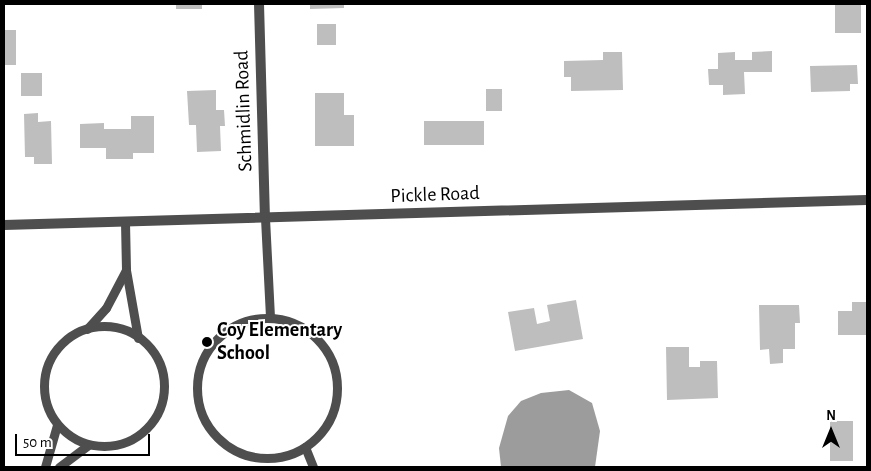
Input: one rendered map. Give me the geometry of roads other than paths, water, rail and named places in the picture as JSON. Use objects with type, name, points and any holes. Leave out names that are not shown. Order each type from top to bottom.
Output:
[{"type":"street","name":"Schmidlin Road","points":[[258,4],[265,218]]},
{"type":"street","name":"Pickle Road","points":[[4,225],[867,200]]},
{"type":"lane","points":[[265,218],[270,318]]},
{"type":"lane","points":[[125,222],[126,270],[138,338]]},
{"type":"lane","points":[[87,329],[106,308],[126,270]]},
{"type":"lane","points":[[270,318],[293,322],[314,335],[328,353],[337,374],[337,398],[330,420],[317,439],[305,447],[276,459],[253,458],[231,450],[213,435],[201,415],[196,392],[197,377],[208,348],[225,331],[246,320],[270,318]]},
{"type":"lane","points":[[111,328],[138,338],[156,356],[163,376],[163,396],[156,416],[144,431],[126,442],[107,446],[88,445],[71,437],[57,424],[47,407],[43,388],[46,370],[54,352],[67,338],[87,329],[111,328]]},
{"type":"lane","points":[[45,467],[57,424]]},
{"type":"lane","points":[[59,467],[88,445]]},
{"type":"lane","points":[[305,447],[313,467]]},
{"type":"place","name":"Coy Elementary School","points":[[207,342]]}]
